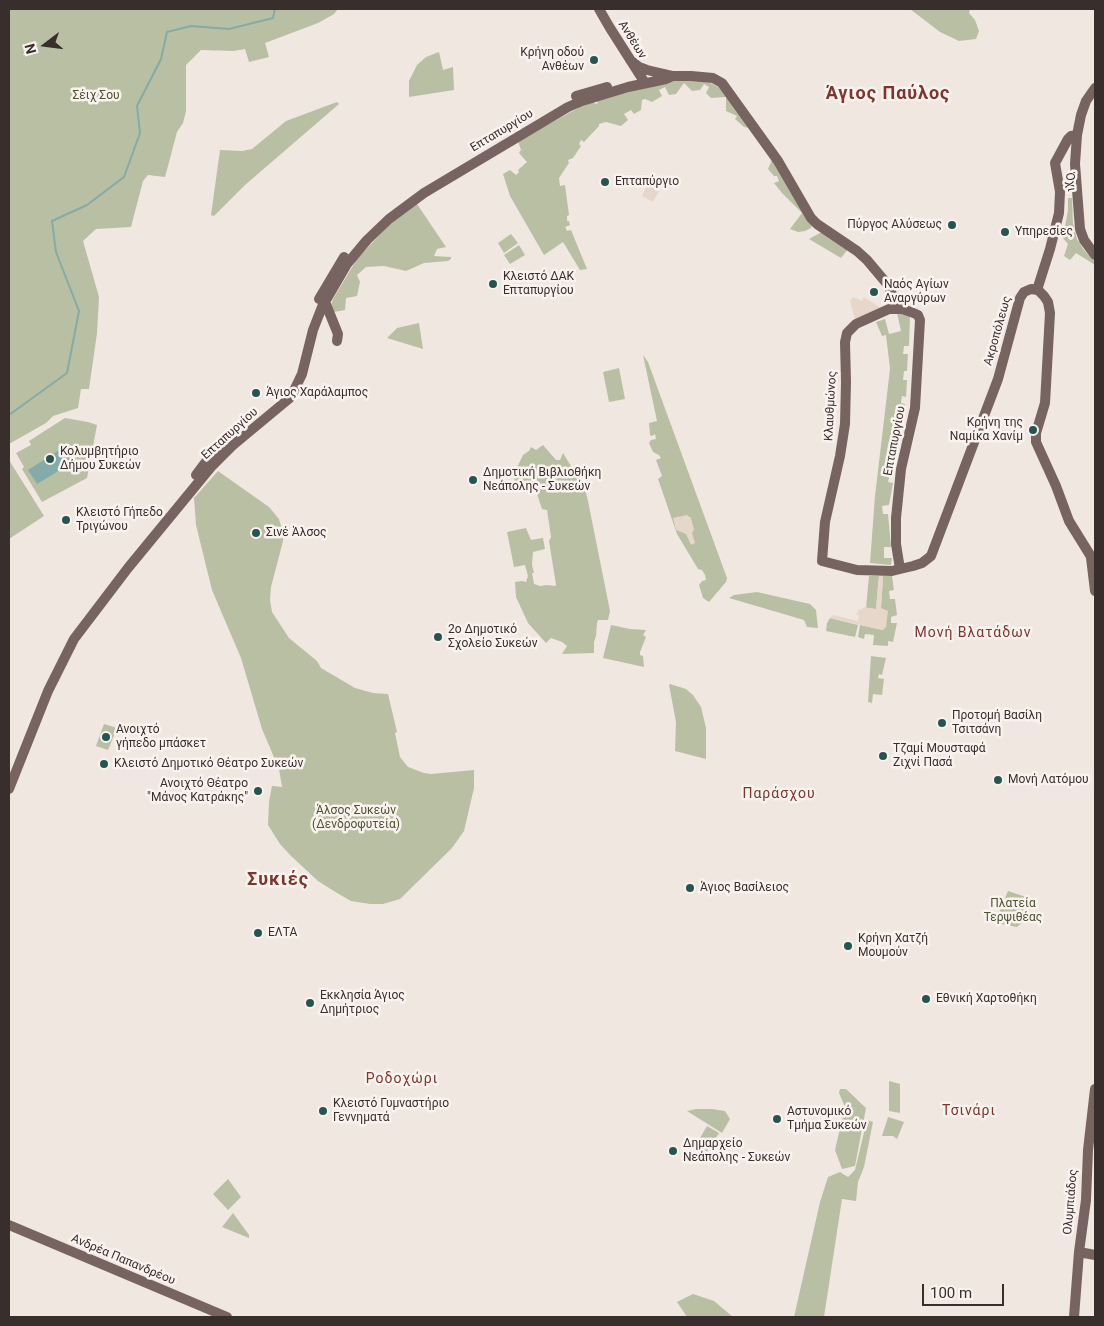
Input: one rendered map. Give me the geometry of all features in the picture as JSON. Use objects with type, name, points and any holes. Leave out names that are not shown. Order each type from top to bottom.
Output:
[{"type":"main road","name":"Ανθέων","points":[[599,9],[643,81]]},
{"type":"main road","points":[[630,60],[642,69],[670,75]]},
{"type":"main road","name":"Επταπυργίου","points":[[9,773],[49,672],[70,635],[208,459],[285,393],[296,371],[312,313],[336,269],[355,244],[383,216],[424,186],[567,100],[588,92],[670,75],[713,78],[724,85],[778,161],[811,218],[867,260],[888,285],[898,308],[914,313],[920,318],[915,408],[901,471],[896,518],[896,544],[900,569]]},
{"type":"main road","name":"Επταπυργίου","points":[[9,789],[48,691],[72,642],[128,568],[211,467],[232,446],[291,397],[302,374],[314,326],[324,302],[347,264],[362,245],[389,219],[424,193],[568,107],[643,81]]},
{"type":"main road","points":[[1095,88],[1084,106],[1077,136],[1075,164],[1080,229],[1084,240],[1095,255]]},
{"type":"main road","name":"Όχι","points":[[1037,290],[1059,213],[1060,192],[1055,165],[1068,138],[1077,136]]},
{"type":"main road","points":[[1060,156],[1069,156],[1075,164]]},
{"type":"main road","name":"Ακροπόλεως","points":[[822,561],[860,570],[892,571],[927,561],[932,554],[998,378],[1020,298],[1026,290],[1037,290]]},
{"type":"main road","points":[[1037,290],[1046,299],[1050,316],[1044,407],[1036,432],[1036,440],[1069,521],[1093,560],[1095,591]]},
{"type":"main road","points":[[324,302],[338,334],[338,341]]},
{"type":"main road","name":"Κλαυθμώνος","points":[[822,561],[825,522],[844,435],[846,401],[845,342],[847,334],[851,327],[859,322],[884,310],[898,308]]},
{"type":"main road","name":"Ολυμπιάδος","points":[[1090,1201],[1088,1150],[1095,1089]]},
{"type":"main road","name":"Ολυμπιάδος","points":[[1076,1317],[1081,1253],[1090,1201],[1095,1121]]},
{"type":"main road","name":"Ανδρέα Παπανδρέου","points":[[9,1225],[227,1317]]},
{"type":"main road","points":[[1081,1253],[1095,1255]]},
{"type":"green space","name":"Σέιχ Σου","points":[[9,9],[338,9],[334,14],[318,23],[265,43],[269,57],[249,62],[245,49],[234,51],[201,50],[186,65],[186,111],[183,123],[177,132],[165,177],[148,175],[143,181],[131,227],[96,229],[83,241],[99,297],[97,333],[89,389],[81,389],[78,408],[53,416],[46,423],[9,444]]},
{"type":"green space","points":[[910,9],[970,9],[969,13],[975,20],[979,31],[976,39],[959,41],[940,32]]},
{"type":"green space","points":[[439,52],[443,70],[453,67],[454,90],[409,97],[409,81],[417,65],[426,57]]},
{"type":"green space","points":[[664,80],[702,80],[713,84],[720,88],[750,128],[744,127],[735,119],[737,116],[726,111],[726,97],[711,98],[706,93],[709,87],[704,84],[700,90],[692,91],[684,83],[676,94],[669,95],[665,87],[659,90],[662,96],[652,102],[645,99],[642,100],[641,110],[634,114],[631,110],[624,114],[628,120],[621,126],[606,122],[599,124],[584,142],[581,140],[579,144],[581,146],[573,158],[568,160],[569,163],[559,178],[560,186],[565,185],[569,215],[567,216],[567,221],[569,221],[570,225],[565,227],[567,231],[571,230],[587,269],[580,270],[563,242],[544,255],[510,196],[503,174],[510,170],[516,175],[519,172],[518,170],[527,162],[519,153],[521,150],[518,141],[580,107],[594,102],[595,104],[598,103],[597,101]]},
{"type":"green space","points":[[337,102],[339,104],[245,185],[214,216],[211,215],[220,150],[242,151],[252,149],[286,121]]},
{"type":"green space","points":[[772,160],[812,225],[811,228],[798,232],[790,229],[802,213],[774,183],[779,181],[777,176],[774,176],[768,169]]},
{"type":"green space","points":[[1068,198],[1072,198],[1073,223],[1077,239],[1095,262],[1095,265],[1076,253],[1070,260],[1064,256],[1068,244],[1063,238]]},
{"type":"green space","points":[[417,204],[446,247],[437,249],[434,256],[451,257],[451,259],[448,261],[424,263],[406,271],[384,266],[366,267],[357,275],[360,282],[357,296],[346,298],[345,310],[334,312],[331,305],[333,299],[357,259],[389,225]]},
{"type":"green space","points":[[822,232],[848,249],[841,258],[809,239]]},
{"type":"green space","points":[[511,234],[518,243],[504,253],[498,243]]},
{"type":"green space","points":[[519,245],[525,255],[510,264],[504,255]]},
{"type":"green space","points":[[897,313],[910,316],[909,346],[904,346],[903,354],[908,354],[907,371],[904,371],[903,380],[907,380],[906,397],[902,396],[901,403],[905,404],[902,418],[898,417],[896,426],[900,427],[897,442],[892,441],[891,448],[896,450],[894,474],[890,474],[888,482],[893,483],[889,505],[882,506],[883,514],[888,514],[891,547],[884,547],[884,558],[892,558],[891,565],[870,563],[875,496],[890,369],[886,335],[882,336],[876,322],[885,319],[889,334],[901,331]]},
{"type":"green space","points":[[419,323],[423,349],[387,338],[397,328]]},
{"type":"green space","points":[[643,355],[648,362],[727,578],[726,582],[709,602],[703,598],[699,585],[702,581],[706,580],[705,575],[702,570],[698,569],[677,534],[658,479],[662,476],[656,460],[661,458],[653,452],[649,443],[651,440],[656,439],[655,434],[650,435],[649,423],[657,421]]},
{"type":"green space","points":[[619,368],[625,399],[609,402],[603,372]]},
{"type":"green space","name":"Κολυμβητήριο Δήμου Συκεών","points":[[65,418],[97,425],[87,478],[42,502],[22,469],[24,467],[16,453],[31,445],[29,441]]},
{"type":"green space","points":[[543,445],[556,460],[560,460],[563,453],[585,489],[588,501],[610,611],[608,620],[598,620],[594,653],[562,654],[567,646],[562,642],[551,638],[546,643],[528,623],[516,597],[515,582],[526,582],[528,576],[525,565],[514,567],[507,532],[526,528],[531,540],[543,538],[545,549],[533,552],[532,565],[534,573],[532,573],[534,584],[540,586],[556,585],[549,541],[551,537],[547,510],[542,509],[537,494],[515,483],[514,474],[523,455],[531,447],[536,450]]},
{"type":"green space","points":[[9,460],[44,516],[9,539]]},
{"type":"green space","name":"Άλσος Συκεών (Δενδροφυτεία)","points":[[218,471],[269,507],[279,519],[283,541],[271,587],[270,600],[272,612],[289,638],[317,661],[321,668],[355,688],[373,693],[388,694],[397,732],[395,733],[400,757],[408,767],[431,774],[474,770],[474,788],[464,831],[452,848],[400,899],[383,904],[351,901],[318,881],[280,844],[268,825],[272,786],[282,787],[279,769],[262,729],[241,658],[212,590],[196,525],[194,498]]},
{"type":"green space","points":[[869,576],[879,576],[876,609],[866,608]]},
{"type":"green space","points":[[883,576],[892,576],[894,590],[889,591],[890,599],[895,599],[897,615],[891,617],[891,623],[897,623],[893,642],[888,641],[888,646],[873,645],[874,635],[865,634],[864,639],[858,637],[860,625],[883,630],[881,608]]},
{"type":"green space","points":[[757,592],[810,604],[816,610],[818,628],[807,627],[804,620],[729,598],[734,595]]},
{"type":"green space","points":[[830,618],[858,625],[855,637],[826,631]]},
{"type":"green space","points":[[611,625],[646,630],[643,635],[646,637],[640,652],[640,655],[643,656],[644,667],[603,658]]},
{"type":"green space","points":[[871,656],[886,658],[882,675],[879,674],[878,678],[884,679],[882,695],[873,694],[872,703],[868,702]]},
{"type":"green space","points":[[670,684],[686,689],[693,695],[701,707],[706,728],[706,759],[675,751],[676,722]]},
{"type":"green space","name":"Ανοιχτό γήπεδο μπάσκετ","points":[[104,724],[117,728],[108,750],[96,746]]},
{"type":"green space","name":"Πλατεία Τερψιθέας","points":[[1008,891],[1029,898],[1023,922],[1017,927],[995,923]]},
{"type":"green space","points":[[889,1081],[900,1084],[900,1113],[889,1111]]},
{"type":"green space","points":[[840,1089],[846,1089],[866,1108],[855,1166],[842,1169],[835,1150],[845,1107],[839,1093]]},
{"type":"green space","points":[[696,1109],[725,1111],[730,1119],[722,1133],[687,1111]]},
{"type":"green space","points":[[888,1117],[904,1122],[897,1139],[893,1136],[882,1136]]},
{"type":"green space","points":[[867,1120],[873,1122],[864,1167],[858,1182],[856,1201],[842,1199],[824,1317],[794,1317],[820,1202],[828,1177],[840,1172],[848,1177],[855,1170]]},
{"type":"green space","points":[[707,1126],[719,1133],[707,1152],[696,1145]]},
{"type":"green space","points":[[228,1179],[241,1197],[228,1210],[213,1194]]},
{"type":"green space","points":[[233,1213],[249,1235],[249,1238],[222,1227]]},
{"type":"green space","points":[[693,1294],[714,1301],[733,1317],[687,1317],[677,1302]]},
{"type":"shaded area","points":[[647,185],[659,191],[653,202],[642,196]]},
{"type":"shaded area","points":[[853,297],[862,301],[864,297],[884,310],[856,324],[850,301]]},
{"type":"shaded area","points":[[687,515],[691,518],[694,529],[692,533],[695,543],[691,545],[686,534],[676,530],[673,518]]},
{"type":"shaded area","points":[[879,576],[883,576],[881,608],[888,611],[886,627],[883,630],[830,618],[833,615],[858,621],[859,615],[856,615],[859,609],[861,610],[864,607],[876,609]]},
{"type":"water","points":[[64,447],[73,462],[37,484],[28,470]]},
{"type":"waterway","points":[[9,415],[67,373],[79,311],[56,252],[52,221],[87,205],[124,177],[140,133],[137,106],[161,59],[167,32],[191,26],[229,29],[273,18],[275,9]]},
{"type":"place","name":"Κρήνη οδού Ανθέων","points":[[594,60]]},
{"type":"place","name":"Επταπύργιο","points":[[605,182]]},
{"type":"place","name":"Πύργος Αλύσεως","points":[[952,225]]},
{"type":"place","name":"Υπηρεσίες","points":[[1005,232]]},
{"type":"place","name":"Κλειστό ΔΑΚ Επταπυργίου","points":[[493,284]]},
{"type":"place","name":"Ναός Αγίων Αναργύρων","points":[[874,292]]},
{"type":"place","name":"Άγιος Χαράλαμπος","points":[[256,393]]},
{"type":"place","name":"Κρήνη της Ναμίκα Χανίμ","points":[[1033,430]]},
{"type":"place","name":"Κολυμβητήριο Δήμου Συκεών","points":[[50,459]]},
{"type":"place","name":"Δημοτική Βιβλιοθήκη Νεάπολης - Συκεών","points":[[473,480]]},
{"type":"place","name":"Κλειστό Γήπεδο Τριγώνου","points":[[66,520]]},
{"type":"place","name":"Σινέ Άλσος","points":[[256,533]]},
{"type":"place","name":"2ο Δημοτικό Σχολείο Συκεών","points":[[438,637]]},
{"type":"place","name":"Προτομή Βασίλη Τσιτσάνη","points":[[942,723]]},
{"type":"place","name":"Ανοιχτό γήπεδο μπάσκετ","points":[[106,737]]},
{"type":"place","name":"Τζαμί Μουσταφά Ζιχνί Πασά","points":[[883,756]]},
{"type":"place","name":"Κλειστό Δημοτικό Θέατρο Συκεών","points":[[104,764]]},
{"type":"place","name":"Μονή Λατόμου","points":[[998,780]]},
{"type":"place","name":"Ανοιχτό Θέατρο \"Μάνος Κατράκης\"","points":[[258,791]]},
{"type":"place","name":"Άγιος Βασίλειος","points":[[690,888]]},
{"type":"place","name":"ΕΛΤΑ","points":[[258,933]]},
{"type":"place","name":"Κρήνη Χατζή Μουμούν","points":[[848,946]]},
{"type":"place","name":"Εθνική Χαρτοθήκη","points":[[926,999]]},
{"type":"place","name":"Εκκλησία Άγιος Δημήτριος","points":[[310,1003]]},
{"type":"place","name":"Κλειστό Γυμναστήριο Γεννηματά","points":[[323,1111]]},
{"type":"place","name":"Αστυνομικό Τμήμα Συκεών","points":[[777,1119]]},
{"type":"place","name":"Δημαρχείο Νεάπολης - Συκεών","points":[[673,1151]]},
{"type":"district","name":"Άγιος Παύλος","points":[[888,94]]},
{"type":"district","name":"Μονή Βλατάδων","points":[[973,633]]},
{"type":"district","name":"Παράσχου","points":[[779,794]]},
{"type":"district","name":"Συκιές","points":[[278,880]]},
{"type":"district","name":"Ροδοχώρι","points":[[402,1079]]},
{"type":"district","name":"Τσινάρι","points":[[969,1111]]}]
